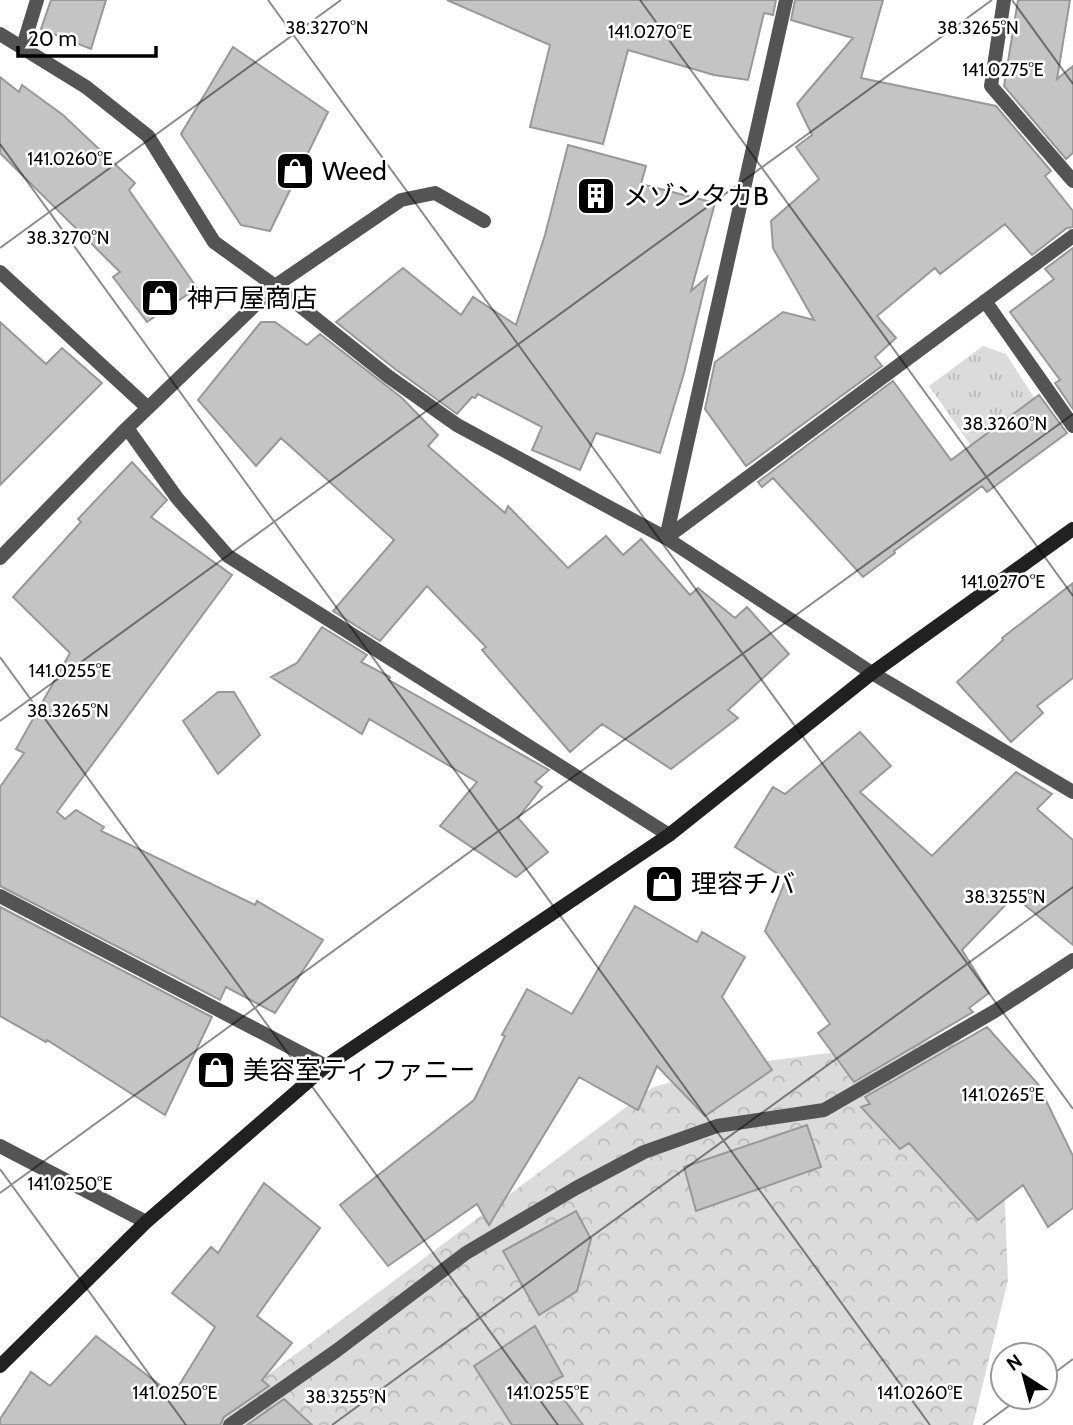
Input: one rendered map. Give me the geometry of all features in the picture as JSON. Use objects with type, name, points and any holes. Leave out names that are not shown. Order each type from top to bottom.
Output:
[{"type":"street","points":[[23,46],[37,0]]},
{"type":"street","points":[[666,538],[786,0]]},
{"type":"street","points":[[1004,0],[991,86],[1073,181]]},
{"type":"street","points":[[0,34],[86,87],[148,136],[214,242],[275,286],[389,377],[457,425],[666,538],[872,673],[1073,792]]},
{"type":"street","points":[[0,558],[127,428],[275,286],[401,200],[435,193],[484,221]]},
{"type":"street","points":[[666,538],[1073,236]]},
{"type":"street","points":[[0,272],[148,408]]},
{"type":"street","points":[[985,301],[1073,426]]},
{"type":"street","points":[[127,428],[177,498],[228,556],[669,835]]},
{"type":"street","points":[[0,1366],[146,1222],[326,1066],[669,835],[872,673],[1073,529]]},
{"type":"street","points":[[0,896],[326,1066]]},
{"type":"street","points":[[230,1425],[317,1365],[466,1253],[576,1188],[644,1152],[717,1126],[824,1110],[995,1011],[1073,960]]},
{"type":"street","points":[[0,1146],[146,1222]]},
{"type":"green space","points":[[983,346],[1006,354],[1041,408],[978,456],[929,386]]},
{"type":"green space","points":[[959,1036],[1003,1155],[1008,1280],[993,1341],[989,1341],[989,1359],[973,1425],[201,1425],[653,1087],[744,1064]]},
{"type":"building","points":[[51,0],[106,0],[91,49],[41,29]]},
{"type":"building","points":[[447,0],[776,0],[773,15],[764,13],[748,80],[714,75],[628,50],[603,144],[530,127],[550,45]]},
{"type":"building","points":[[795,0],[883,0],[861,78],[996,106],[1051,171],[1045,176],[1073,211],[1073,227],[1067,228],[1032,255],[1005,224],[940,274],[935,268],[877,316],[896,338],[875,357],[882,366],[746,466],[705,409],[715,362],[783,312],[814,320],[773,248],[771,221],[819,179],[796,147],[812,135],[797,104],[853,38],[791,20]]},
{"type":"building","points":[[1018,0],[1070,0],[1057,79],[1073,66],[1073,153],[1066,159],[1004,86]]},
{"type":"building","points":[[233,47],[328,112],[270,231],[241,225],[181,134]]},
{"type":"building","points":[[0,77],[19,92],[22,85],[63,115],[135,183],[129,190],[197,288],[147,322],[113,277],[120,272],[0,153]]},
{"type":"building","points":[[568,145],[646,166],[641,184],[715,203],[691,291],[707,277],[684,373],[660,453],[596,433],[580,470],[532,450],[542,427],[478,394],[457,414],[336,322],[403,268],[461,315],[473,297],[516,325],[545,235]]},
{"type":"building","points":[[1073,248],[1073,409],[1055,383],[1060,380],[1010,312],[1054,279],[1045,269]]},
{"type":"building","points":[[0,322],[46,364],[62,348],[102,383],[0,485]]},
{"type":"building","points":[[261,322],[275,322],[307,345],[320,334],[402,398],[438,435],[428,446],[505,513],[508,506],[568,568],[606,536],[623,555],[641,539],[690,595],[698,588],[735,618],[747,607],[789,654],[728,710],[738,718],[671,769],[602,724],[570,752],[482,650],[486,647],[427,586],[380,641],[333,611],[394,540],[281,438],[256,466],[198,400]]},
{"type":"building","points":[[893,381],[951,460],[1039,395],[1067,433],[987,492],[982,486],[863,577],[773,478],[762,487],[758,482]]},
{"type":"building","points":[[132,462],[167,500],[151,517],[232,575],[57,812],[65,819],[76,810],[104,827],[101,831],[255,905],[257,901],[323,940],[275,1013],[226,987],[220,1000],[0,886],[0,787],[24,753],[16,749],[70,653],[13,597],[81,522],[78,519]]},
{"type":"building","points":[[1073,583],[1073,678],[1037,706],[1043,713],[1011,742],[957,682],[1003,640],[1002,638]]},
{"type":"building","points":[[322,627],[367,655],[361,662],[390,677],[389,680],[549,770],[535,782],[542,787],[518,818],[548,852],[516,877],[440,826],[477,782],[369,719],[362,734],[271,677],[297,663]]},
{"type":"building","points":[[218,692],[234,692],[260,735],[218,774],[183,721]]},
{"type":"building","points":[[860,732],[891,766],[860,792],[932,856],[1016,772],[1052,794],[1037,809],[1073,840],[1073,945],[1014,896],[962,950],[989,993],[969,1008],[973,1012],[854,1082],[818,1033],[830,1024],[765,931],[786,879],[735,847],[773,787],[785,794]]},
{"type":"building","points":[[635,906],[697,942],[702,932],[745,957],[722,997],[772,1070],[705,1116],[657,1066],[638,1110],[579,1077],[489,1225],[477,1204],[388,1266],[340,1205],[474,1100],[505,1036],[502,1035],[527,989],[572,1014]]},
{"type":"building","points":[[0,907],[212,1017],[165,1115],[47,1040],[46,1042],[0,1016]]},
{"type":"building","points":[[987,1027],[1038,1084],[1073,1156],[1073,1208],[1048,1227],[1023,1185],[978,1220],[909,1143],[900,1149],[861,1107],[870,1104],[865,1097]]},
{"type":"building","points":[[807,1125],[821,1167],[696,1211],[684,1167]]},
{"type":"building","points":[[264,1183],[320,1228],[257,1316],[292,1343],[262,1380],[269,1386],[224,1417],[220,1425],[0,1425],[0,1419],[31,1372],[50,1386],[96,1336],[173,1395],[215,1327],[172,1293],[211,1247],[218,1253]]},
{"type":"building","points":[[576,1211],[591,1239],[577,1291],[539,1315],[503,1251]]},
{"type":"building","points":[[535,1326],[563,1376],[551,1382],[583,1425],[512,1425],[474,1366]]},
{"type":"building","points":[[284,1399],[312,1425],[247,1425]]},
{"type":"place","name":"Weed","points":[[295,171]]},
{"type":"place","name":"メゾンタカB","points":[[596,196]]},
{"type":"place","name":"神戸屋商店","points":[[160,298]]},
{"type":"place","name":"理容チバ","points":[[664,884]]},
{"type":"place","name":"美容室ティファニー","points":[[216,1070]]}]
